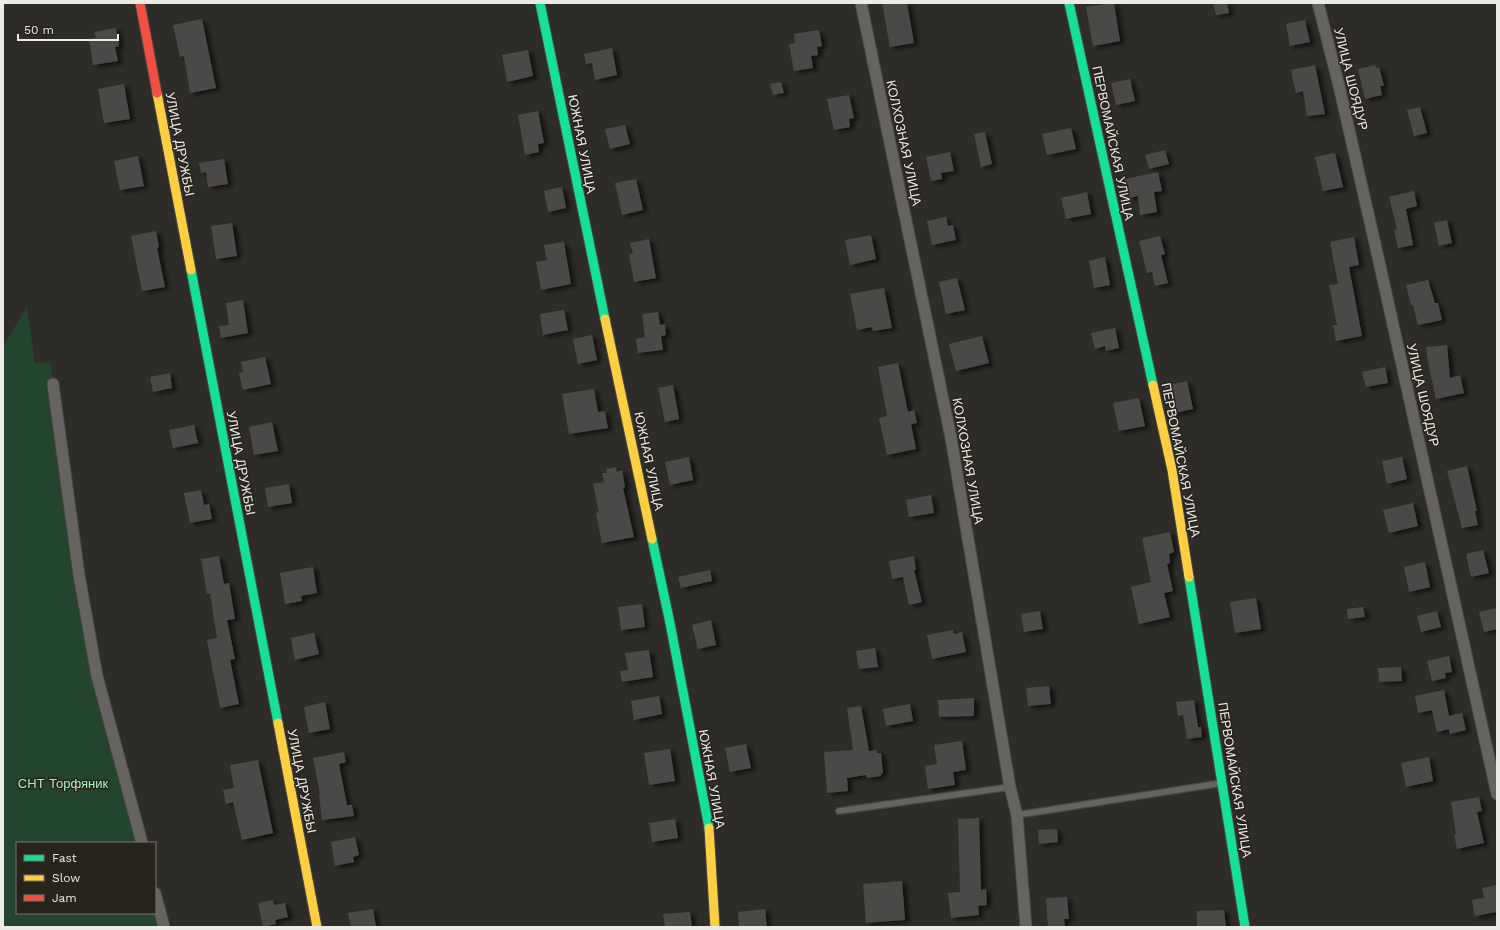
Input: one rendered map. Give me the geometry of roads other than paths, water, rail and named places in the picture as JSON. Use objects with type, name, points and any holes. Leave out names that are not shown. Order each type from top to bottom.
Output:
[{"type":"street","name":"УЛИЦА ДРУЖБЫ","points":[[140,3],[317,927]]},
{"type":"street","name":"ЮЖНАЯ УЛИЦА","points":[[540,3],[575,180],[670,623],[708,820],[715,927]]},
{"type":"street","name":"КОЛХОЗНАЯ УЛИЦА","points":[[861,3],[951,438],[1010,787],[1017,815],[1026,927]]},
{"type":"street","name":"ПЕРВОМАЙСКАЯ УЛИЦА","points":[[1069,3],[1172,470],[1245,927]]},
{"type":"street","name":"УЛИЦА ШОЯДУР","points":[[1318,3],[1339,86],[1497,794]]},
{"type":"street","points":[[53,384],[79,575],[97,676],[142,842]]},
{"type":"street","points":[[156,897],[164,927]]},
{"type":"lane","points":[[1017,815],[1222,783]]},
{"type":"lane","points":[[839,811],[1010,787]]},
{"type":"park label","name":"СНТ Торфяник","points":[[63,783]]}]
